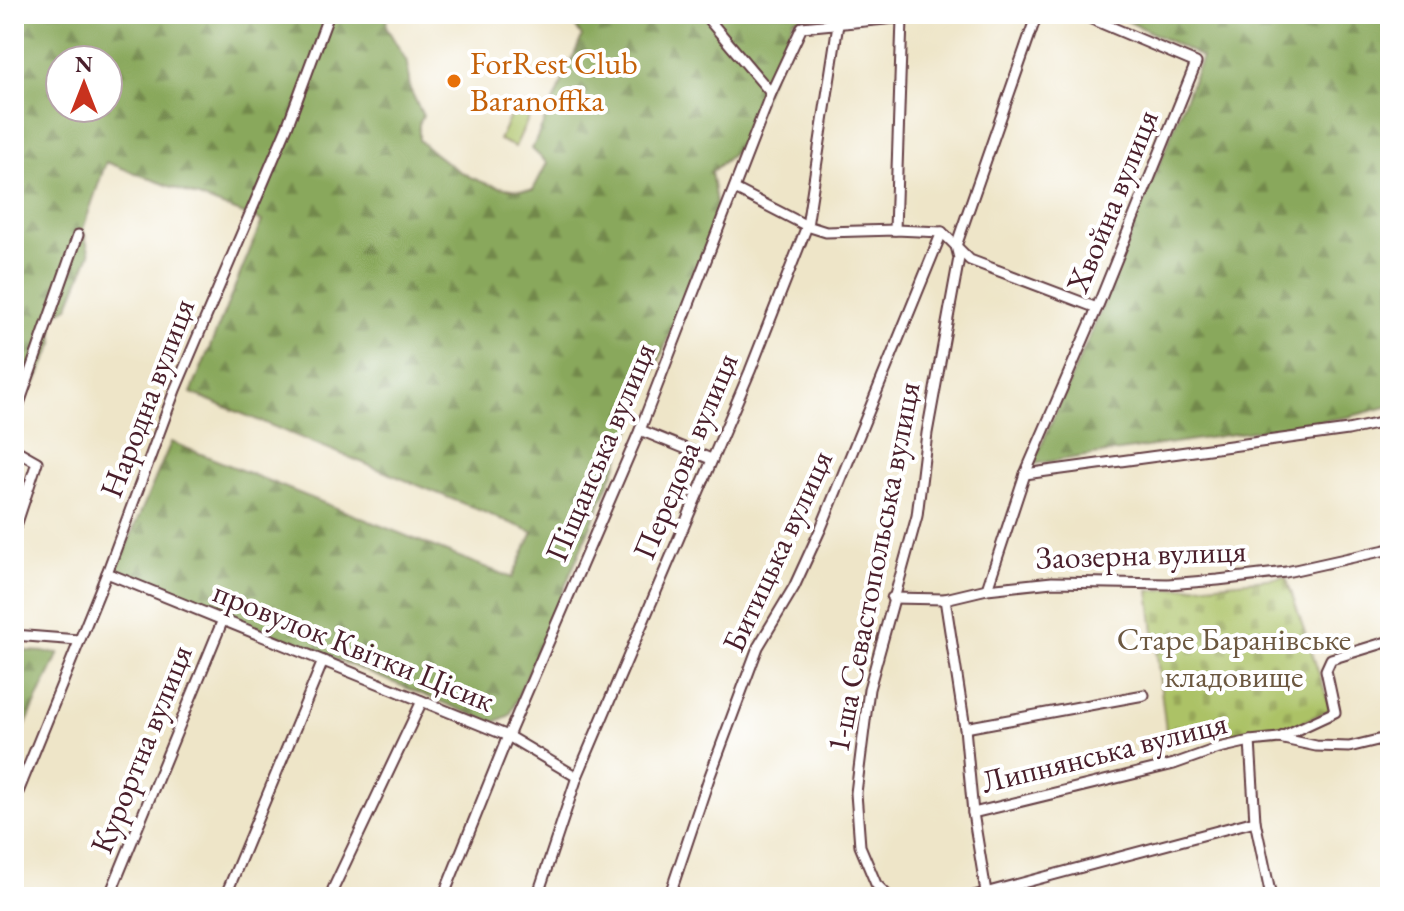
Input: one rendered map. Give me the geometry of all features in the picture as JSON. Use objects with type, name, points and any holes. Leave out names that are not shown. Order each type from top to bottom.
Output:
[{"type":"street","name":"Народна вулиця","points":[[14,802],[107,573],[175,390],[287,127],[329,14]]},
{"type":"street","points":[[704,14],[771,93]]},
{"type":"street","points":[[838,24],[938,14]]},
{"type":"street","name":"1-ша Севастопольська вулиця","points":[[889,897],[876,884],[860,846],[856,793],[869,689],[917,516],[927,433],[959,258],[956,246],[1037,14]]},
{"type":"street","name":"Хвойна вулиця","points":[[987,589],[1025,474],[1097,308],[1196,63],[1080,14]]},
{"type":"street","points":[[895,230],[902,19]]},
{"type":"street","name":"Піщанська вулиця","points":[[443,897],[508,736],[640,430],[771,93],[802,27],[838,24]]},
{"type":"street","name":"Передова вулиця","points":[[537,897],[577,777],[750,371],[807,226],[838,24]]},
{"type":"street","points":[[735,189],[807,226],[826,232],[942,232],[970,260],[1097,308]]},
{"type":"street","name":"Битицька вулиця","points":[[669,897],[758,647],[794,587],[821,528],[942,232]]},
{"type":"street","points":[[14,418],[78,235]]},
{"type":"street","points":[[1025,474],[1348,430],[1390,421]]},
{"type":"street","points":[[640,430],[711,459]]},
{"type":"street","points":[[14,449],[37,462],[14,532]]},
{"type":"street","name":"Заозерна вулиця","points":[[892,598],[945,599],[987,589],[1052,582],[1168,584],[1218,580],[1286,572],[1390,549]]},
{"type":"street","name":"провулок Квітки Цісик","points":[[107,573],[508,736],[577,777]]},
{"type":"street","points":[[945,599],[986,892]]},
{"type":"street","name":"Курортна вулиця","points":[[109,897],[222,622]]},
{"type":"street","points":[[14,635],[78,640]]},
{"type":"street","points":[[1279,738],[1335,712],[1326,670],[1331,659],[1390,641]]},
{"type":"street","points":[[225,897],[323,661]]},
{"type":"street","points":[[965,728],[1144,695]]},
{"type":"street","points":[[334,897],[333,889],[422,701]]},
{"type":"street","name":"Липнянська вулиця","points":[[973,813],[1174,764],[1250,741],[1279,738],[1316,746],[1349,747],[1390,737]]},
{"type":"street","points":[[1250,741],[1255,821],[1271,897]]},
{"type":"street","points":[[970,897],[1255,821]]},
{"type":"green space","points":[[14,14],[386,14],[387,28],[407,62],[410,89],[423,116],[419,124],[419,140],[471,177],[500,187],[533,190],[547,163],[532,149],[582,37],[568,14],[853,14],[794,19],[745,144],[711,172],[718,215],[510,715],[493,723],[116,570],[171,442],[512,578],[533,532],[191,393],[262,221],[106,162],[83,229],[90,254],[68,307],[52,316],[54,343],[34,386],[14,398]]},
{"type":"green space","points":[[1113,14],[1390,14],[1390,406],[1348,417],[1033,464],[1099,315],[1202,57]]},
{"type":"green space","points":[[513,110],[529,117],[515,147],[499,140]]},
{"type":"green space","name":"Старе Баранівське кладовище","points":[[1286,577],[1331,709],[1276,734],[1166,731],[1149,591]]},
{"type":"green space","points":[[14,650],[59,653],[15,748],[14,748]]},
{"type":"place","name":"ForRest Club Baranoffka","points":[[454,81]]}]
